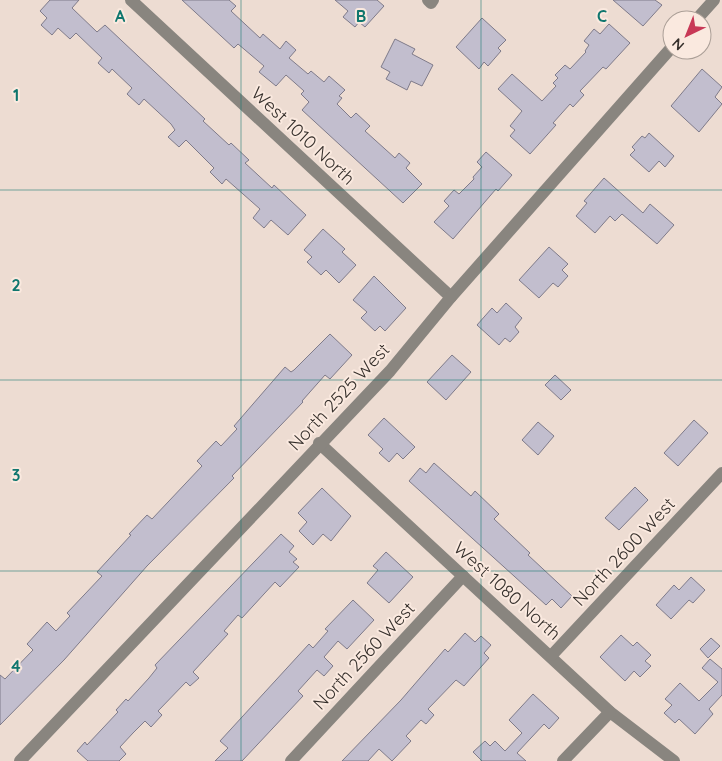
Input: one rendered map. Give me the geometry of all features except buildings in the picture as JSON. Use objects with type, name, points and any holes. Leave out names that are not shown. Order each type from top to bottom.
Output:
[{"type":"street","name":"West 1010 North","points":[[131,0],[451,297]]},
{"type":"street","points":[[428,0],[431,3],[433,0]]},
{"type":"street","points":[[705,10],[714,0]]},
{"type":"street","name":"North 2525 West","points":[[20,761],[319,443],[390,371],[451,297],[662,58]]},
{"type":"street","name":"West 1080 North","points":[[319,443],[552,656],[610,712],[674,761]]},
{"type":"street","name":"North 2600 West","points":[[552,656],[722,473]]},
{"type":"street","name":"North 2560 West","points":[[291,761],[463,576]]},
{"type":"street","points":[[563,761],[610,712]]}]
